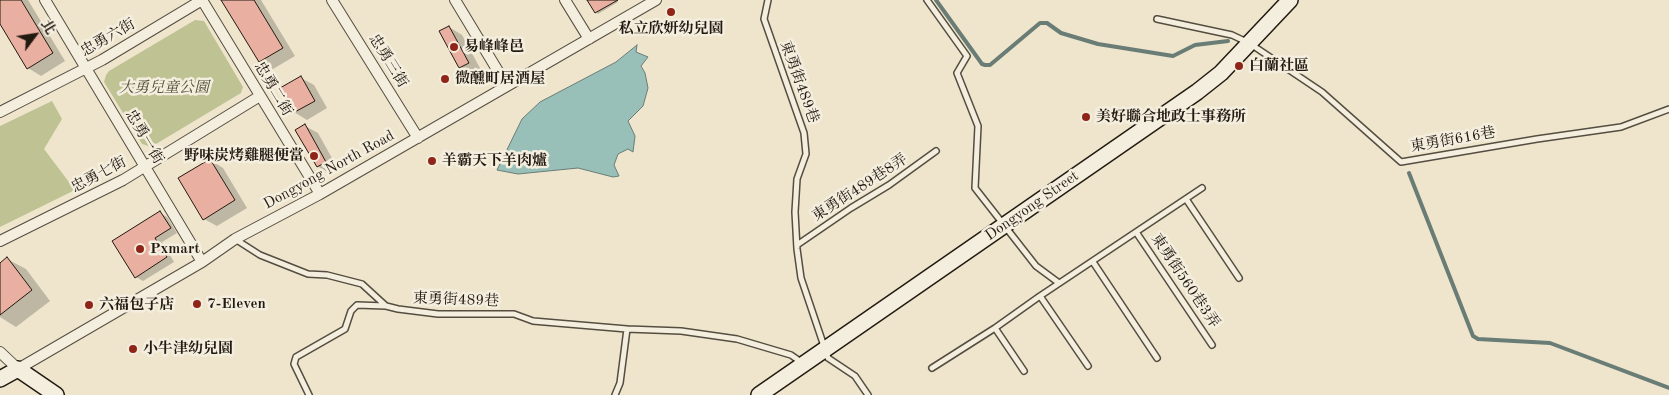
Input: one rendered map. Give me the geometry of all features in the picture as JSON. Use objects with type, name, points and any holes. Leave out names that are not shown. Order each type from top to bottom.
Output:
[{"type":"street","name":"忠勇一街","points":[[45,0],[202,262]]},
{"type":"street","name":"忠勇六街","points":[[0,112],[86,69],[202,0]]},
{"type":"street","name":"忠勇二街","points":[[202,0],[320,194]]},
{"type":"street","name":"忠勇三街","points":[[332,0],[418,138]]},
{"type":"street","points":[[455,0],[506,86]]},
{"type":"street","points":[[566,0],[589,39]]},
{"type":"street","name":"Dongyong North Road","points":[[18,369],[202,262],[235,239],[320,194],[656,0]]},
{"type":"street","name":"Dongyong Street","points":[[759,395],[1197,92],[1221,73],[1290,0]]},
{"type":"street","name":"忠勇七街","points":[[0,242],[123,180],[260,96]]},
{"type":"street","points":[[0,352],[18,369],[56,395]]},
{"type":"street","points":[[0,379],[18,369]]},
{"type":"lane","name":"東勇街489巷","points":[[768,0],[764,19],[804,133],[806,154],[797,179],[796,245],[801,278],[825,348]]},
{"type":"lane","points":[[927,0],[967,56],[957,73],[978,126],[975,188],[1036,266],[1059,283]]},
{"type":"lane","points":[[1157,19],[1232,35],[1249,43]]},
{"type":"lane","name":"東勇街616巷","points":[[1249,43],[1322,92],[1401,162],[1537,138],[1621,127],[1669,109]]},
{"type":"lane","name":"東勇街489巷8弄","points":[[796,245],[936,152]]},
{"type":"lane","points":[[932,368],[995,328],[1202,188]]},
{"type":"lane","points":[[1186,198],[1239,278]]},
{"type":"lane","name":"東勇街560巷3弄","points":[[1136,232],[1212,344]]},
{"type":"lane","points":[[235,239],[260,255],[308,274],[327,275],[362,284],[386,306]]},
{"type":"lane","points":[[1093,262],[1157,358]]},
{"type":"lane","points":[[1040,296],[1088,366]]},
{"type":"lane","name":"東勇街489巷","points":[[309,395],[294,364],[296,357],[345,329],[352,311],[357,305],[386,306],[438,314],[514,314],[534,321],[627,329],[681,331],[737,339],[791,356],[803,363]]},
{"type":"lane","points":[[995,328],[1024,371]]},
{"type":"lane","points":[[614,395],[620,383],[627,329]]},
{"type":"lane","points":[[825,348],[828,358],[855,376],[868,395]]},
{"type":"green space","name":"大勇兒童公園","points":[[195,20],[204,21],[243,87],[241,93],[151,147],[142,144],[104,82],[106,75],[109,71]]},
{"type":"green space","points":[[52,101],[62,119],[44,149],[75,190],[0,227],[0,126]]},
{"type":"water","points":[[637,45],[636,52],[648,57],[641,66],[645,73],[648,88],[643,106],[628,121],[635,136],[633,152],[628,149],[618,154],[614,165],[619,176],[613,177],[578,168],[518,174],[497,170],[522,119],[540,102],[616,62]]},
{"type":"building","points":[[0,0],[21,0],[53,53],[27,69],[0,24]]},
{"type":"building","points":[[221,0],[254,0],[283,48],[259,62]]},
{"type":"building","points":[[587,0],[618,0],[595,13]]},
{"type":"building","name":"易峰峰邑","points":[[449,26],[469,63],[459,68],[439,31]]},
{"type":"building","points":[[301,76],[315,101],[293,113],[280,88]]},
{"type":"building","points":[[305,124],[326,162],[317,167],[295,130]]},
{"type":"building","points":[[210,159],[235,200],[203,220],[178,178]]},
{"type":"building","name":"Pxmart","points":[[160,211],[171,228],[155,238],[167,257],[135,278],[112,241]]},
{"type":"building","points":[[7,257],[32,290],[0,315],[0,263]]},
{"type":"waterway","points":[[936,0],[982,64],[985,65],[990,65],[1040,23],[1047,23],[1061,33],[1098,44],[1173,56],[1195,45],[1228,41]]},
{"type":"waterway","points":[[1409,173],[1473,336],[1478,339],[1550,343],[1669,388]]},
{"type":"place","name":"私立欣妍幼兒園","points":[[671,12]]},
{"type":"place","name":"易峰峰邑","points":[[454,47]]},
{"type":"place","name":"白蘭社區","points":[[1239,66]]},
{"type":"place","name":"微醺町居酒屋","points":[[445,79]]},
{"type":"place","name":"美好聯合地政士事務所","points":[[1086,117]]},
{"type":"place","name":"野味炭烤雞腿便當","points":[[314,156]]},
{"type":"place","name":"羊霸天下羊肉爐","points":[[432,161]]},
{"type":"place","name":"Pxmart","points":[[140,249]]},
{"type":"place","name":"7-Eleven","points":[[197,304]]},
{"type":"place","name":"六福包子店","points":[[89,305]]},
{"type":"place","name":"小牛津幼兒園","points":[[133,349]]}]
